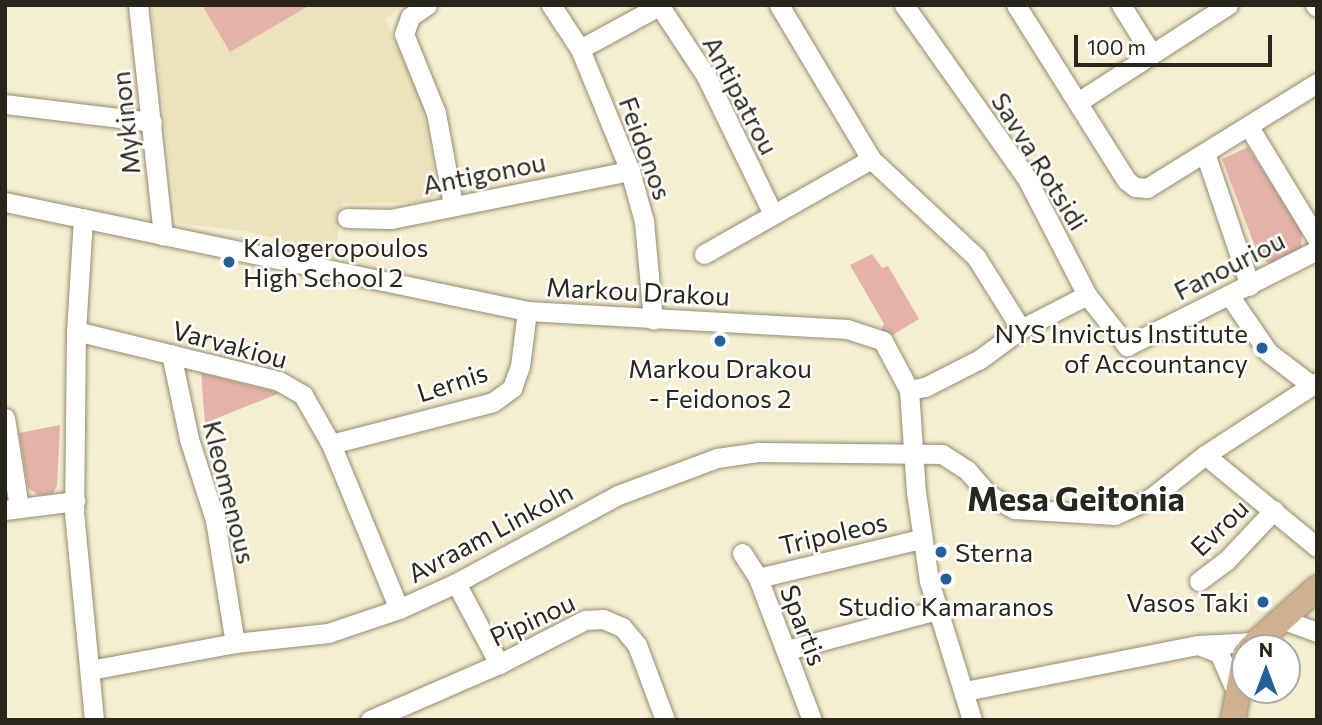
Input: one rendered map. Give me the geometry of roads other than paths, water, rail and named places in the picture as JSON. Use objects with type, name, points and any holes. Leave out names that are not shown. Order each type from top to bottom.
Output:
[{"type":"main road","points":[[1264,634],[1312,591]]},
{"type":"street","name":"Mykinon","points":[[138,5],[163,236]]},
{"type":"street","points":[[427,5],[410,17],[404,34],[436,113],[453,205]]},
{"type":"street","name":"Feidonos","points":[[551,5],[580,48],[630,171],[644,221],[653,320]]},
{"type":"street","points":[[779,5],[870,159],[976,257],[1021,329]]},
{"type":"street","name":"Savva Rotsidi","points":[[905,5],[1026,177],[1087,295],[1127,346]]},
{"type":"street","points":[[1016,5],[1126,180],[1135,187],[1147,188],[1317,83]]},
{"type":"street","points":[[1121,5],[1151,53]]},
{"type":"street","points":[[1078,102],[1228,5]]},
{"type":"street","points":[[580,48],[659,6]]},
{"type":"street","name":"Antipatrou","points":[[659,6],[705,76],[772,212]]},
{"type":"street","points":[[5,104],[152,122]]},
{"type":"street","points":[[1249,127],[1317,239]]},
{"type":"street","points":[[1205,153],[1250,285]]},
{"type":"street","points":[[704,254],[772,212],[870,159]]},
{"type":"street","name":"Antigonou","points":[[347,218],[391,219],[630,171]]},
{"type":"street","name":"Markou Drakou","points":[[5,202],[527,311],[847,329],[883,341],[909,390],[921,539],[937,610],[965,691],[972,720]]},
{"type":"street","points":[[83,218],[76,331],[75,501],[94,720]]},
{"type":"street","name":"Fanouriou","points":[[1127,346],[1317,250]]},
{"type":"street","points":[[909,390],[925,387],[979,359],[1021,329],[1087,295]]},
{"type":"street","points":[[1229,295],[1268,352],[1314,384]]},
{"type":"street","name":"Lernis","points":[[331,444],[493,402],[512,388],[520,366],[527,311]]},
{"type":"street","name":"Varvakiou","points":[[76,331],[279,381],[303,395],[331,444],[399,609]]},
{"type":"street","name":"Kleomenous","points":[[171,354],[189,439],[215,520],[235,643]]},
{"type":"street","name":"Avraam Linkoln","points":[[90,670],[235,643],[328,633],[399,609],[456,583],[618,495],[717,458],[758,452],[912,453],[955,460],[989,495],[1014,509],[1079,516],[1115,515],[1135,508],[1205,455],[1314,384]]},
{"type":"street","points":[[5,418],[12,508],[75,501]]},
{"type":"street","points":[[1205,455],[1317,547]]},
{"type":"street","name":"Evrou","points":[[1199,581],[1226,561],[1274,510]]},
{"type":"street","name":"Tripoleos","points":[[758,578],[921,539]]},
{"type":"street","name":"Spartis","points":[[742,553],[758,578],[812,720]]},
{"type":"street","points":[[456,583],[499,664]]},
{"type":"street","points":[[1279,618],[1317,631],[1312,591]]},
{"type":"street","points":[[787,650],[937,610]]},
{"type":"street","name":"Pipinou","points":[[370,720],[499,664],[584,620],[603,619],[622,627],[637,645],[665,720]]},
{"type":"street","points":[[1198,645],[1219,653],[1231,680]]},
{"type":"street","points":[[965,691],[1198,645],[1231,647]]},
{"type":"place","name":"Kalogeropoulos High School 2","points":[[229,262]]},
{"type":"place","name":"Markou Drakou - Feidonos 2","points":[[720,341]]},
{"type":"place","name":"NYS Invictus Institute of Accountancy","points":[[1262,348]]},
{"type":"place","name":"Sterna","points":[[941,552]]},
{"type":"place","name":"Studio Kamaranos","points":[[946,579]]},
{"type":"place","name":"Vasos Taki","points":[[1263,602]]},
{"type":"district","name":"Mesa Geitonia","points":[[1076,498]]}]
